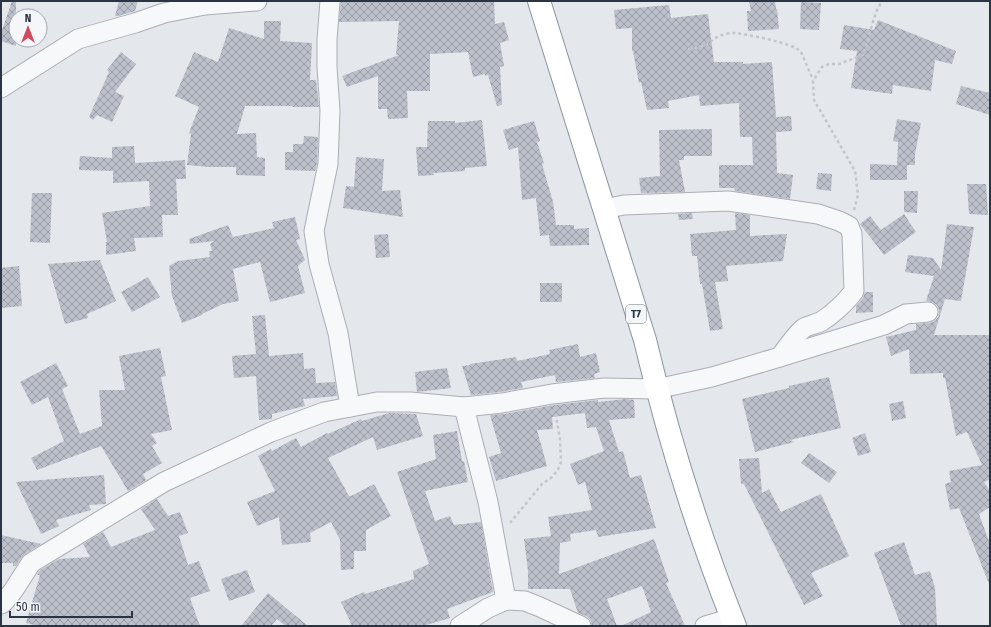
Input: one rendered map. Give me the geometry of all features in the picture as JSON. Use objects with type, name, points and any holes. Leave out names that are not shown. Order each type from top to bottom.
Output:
[{"type":"highway","name":"T7","points":[[539,1],[644,340],[656,388],[695,518],[734,622]]},
{"type":"street","points":[[1,88],[78,39],[164,13],[205,5],[257,1]]},
{"type":"street","points":[[330,1],[327,40],[330,111],[328,164],[314,231],[319,264],[338,333],[350,407]]},
{"type":"street","points":[[604,209],[624,205],[728,201],[818,214],[840,221],[849,226],[852,234],[854,291],[850,298],[822,321],[805,327],[780,357]]},
{"type":"street","points":[[1,604],[14,592],[31,563],[164,482],[271,432],[324,412],[377,402],[410,402],[464,407],[604,388],[656,388],[712,377],[884,326],[906,314],[928,312]]},
{"type":"street","points":[[464,407],[488,502],[506,600]]},
{"type":"street","points":[[460,626],[488,608],[506,600],[525,602],[540,607],[581,626]]},
{"type":"street","points":[[705,626],[734,622]]},
{"type":"path","points":[[813,81],[822,67],[829,64],[839,64],[863,55],[876,12],[882,1]]},
{"type":"path","points":[[688,50],[705,45],[722,35],[733,33],[786,44],[799,49],[813,81],[814,100],[855,171],[858,195],[849,226]]},
{"type":"path","points":[[495,542],[542,484],[551,478],[558,470],[561,462],[560,439],[552,394]]},
{"type":"building","points":[[12,1],[16,1],[16,8],[10,8]]},
{"type":"building","points":[[119,1],[138,1],[135,11],[115,16]]},
{"type":"building","points":[[341,1],[494,1],[495,24],[504,22],[509,40],[500,43],[504,66],[500,67],[502,105],[497,106],[488,75],[485,76],[485,74],[473,77],[468,52],[430,54],[430,91],[407,91],[408,118],[388,119],[387,109],[378,109],[378,76],[347,87],[342,76],[399,55],[396,55],[399,21],[339,22]]},
{"type":"building","points":[[749,1],[775,1],[779,29],[748,31],[747,11],[751,11]]},
{"type":"building","points":[[801,2],[821,3],[819,30],[800,29]]},
{"type":"building","points":[[669,5],[671,18],[708,14],[714,62],[743,62],[743,64],[772,62],[776,117],[791,116],[792,131],[776,132],[777,173],[793,175],[790,199],[735,191],[734,188],[719,188],[719,165],[753,165],[752,137],[740,137],[739,103],[700,106],[699,95],[668,101],[669,108],[647,110],[632,51],[632,28],[616,29],[614,10]]},
{"type":"building","points":[[8,13],[8,43],[1,41],[1,33]]},
{"type":"building","points":[[878,20],[956,51],[952,64],[935,60],[931,91],[893,85],[892,94],[851,88],[857,51],[840,49],[844,25],[874,30]]},
{"type":"building","points":[[264,21],[281,21],[280,41],[312,43],[310,80],[316,80],[319,107],[245,106],[237,134],[256,133],[257,157],[265,158],[265,176],[236,175],[236,167],[187,165],[191,134],[189,133],[199,107],[175,96],[194,52],[218,62],[229,28],[264,39]]},
{"type":"building","points":[[121,52],[136,64],[115,92],[124,96],[112,122],[97,115],[93,120],[89,117],[109,72],[107,70]]},
{"type":"building","points":[[961,86],[990,93],[990,115],[956,104]]},
{"type":"building","points":[[897,119],[921,123],[915,154],[915,165],[907,165],[907,180],[870,180],[870,164],[897,165],[898,142],[893,141]]},
{"type":"building","points":[[482,120],[487,166],[465,168],[465,171],[433,173],[434,175],[418,176],[416,147],[427,147],[428,121],[455,121],[455,123]]},
{"type":"building","points":[[534,121],[540,141],[537,142],[544,163],[542,164],[553,202],[556,225],[574,225],[574,229],[589,228],[589,245],[550,246],[549,235],[540,236],[536,198],[522,200],[518,147],[509,150],[503,130]]},
{"type":"building","points":[[712,129],[712,156],[684,156],[684,160],[679,160],[685,192],[641,193],[639,178],[660,176],[659,130]]},
{"type":"building","points":[[304,136],[318,137],[317,163],[315,171],[285,170],[285,152],[293,152],[293,144],[303,144]]},
{"type":"building","points":[[134,146],[135,163],[185,160],[186,179],[176,179],[178,215],[162,215],[163,237],[134,238],[136,251],[106,255],[107,242],[102,213],[150,206],[149,181],[113,183],[113,171],[79,170],[80,156],[112,158],[112,147]]},
{"type":"building","points":[[356,157],[384,159],[382,191],[400,190],[403,217],[343,208],[346,186],[354,187]]},
{"type":"building","points":[[818,173],[832,174],[831,191],[816,189]]},
{"type":"building","points":[[967,184],[986,184],[988,215],[969,214]]},
{"type":"building","points":[[904,191],[918,191],[917,213],[904,212]]},
{"type":"building","points":[[32,193],[52,193],[50,243],[30,242]]},
{"type":"building","points":[[692,213],[693,219],[679,220],[678,214]]},
{"type":"building","points":[[735,213],[750,215],[750,236],[787,234],[783,261],[726,266],[728,281],[715,282],[723,329],[710,331],[702,284],[700,284],[697,256],[692,256],[690,234],[736,230]]},
{"type":"building","points":[[904,214],[916,232],[884,255],[860,224],[870,216],[881,230]]},
{"type":"building","points":[[295,217],[300,239],[296,240],[305,260],[298,266],[305,293],[270,302],[260,262],[233,269],[239,301],[223,304],[182,323],[172,296],[169,266],[178,261],[210,257],[209,251],[212,251],[210,244],[214,241],[190,244],[189,239],[228,225],[233,237],[274,228],[272,222]]},
{"type":"building","points":[[947,224],[974,227],[961,301],[945,299],[934,335],[990,335],[990,483],[989,480],[984,482],[990,491],[990,507],[979,514],[990,544],[990,584],[959,508],[950,510],[945,484],[951,482],[949,471],[982,465],[967,432],[956,436],[943,373],[910,374],[909,349],[891,356],[886,337],[916,330],[916,324],[929,323],[935,321],[938,317],[939,311],[937,305],[926,301],[934,276],[905,272],[908,255],[933,258],[941,270]]},
{"type":"building","points":[[388,234],[390,257],[376,258],[374,235]]},
{"type":"building","points":[[100,260],[116,301],[87,314],[88,318],[65,324],[48,264]]},
{"type":"building","points":[[19,266],[22,306],[1,308],[1,268]]},
{"type":"building","points":[[148,277],[160,297],[132,312],[121,292]]},
{"type":"building","points":[[540,283],[562,283],[562,302],[540,302]]},
{"type":"building","points":[[865,292],[873,292],[873,312],[856,313],[856,306],[863,298]]},
{"type":"building","points":[[265,315],[269,356],[303,353],[304,369],[315,368],[316,383],[335,382],[337,396],[303,399],[305,406],[272,414],[272,419],[259,420],[256,376],[234,378],[232,356],[256,354],[252,316]]},
{"type":"building","points":[[578,344],[580,357],[596,353],[600,372],[594,374],[595,378],[556,382],[555,375],[521,382],[523,388],[471,395],[462,366],[516,357],[517,361],[550,354],[549,350]]},
{"type":"building","points":[[160,348],[166,376],[161,377],[172,430],[151,434],[157,443],[152,446],[162,463],[143,474],[146,480],[128,491],[101,446],[37,470],[31,458],[64,441],[48,397],[32,405],[20,382],[56,363],[68,386],[62,389],[80,434],[102,426],[99,390],[125,390],[119,356]]},
{"type":"building","points":[[447,368],[451,388],[417,392],[415,372]]},
{"type":"building","points":[[829,377],[841,428],[790,440],[794,442],[755,452],[742,399]]},
{"type":"building","points":[[626,399],[634,400],[635,418],[609,420],[619,452],[623,451],[630,478],[641,475],[656,528],[598,537],[596,530],[570,534],[571,541],[560,543],[559,574],[654,539],[669,582],[666,583],[685,626],[621,626],[651,612],[642,586],[607,599],[617,626],[592,626],[590,619],[578,613],[570,589],[528,589],[528,571],[524,539],[551,536],[548,517],[592,510],[585,482],[578,485],[570,464],[604,451],[596,427],[587,428],[585,413],[552,417],[553,429],[537,430],[547,466],[496,481],[489,457],[501,453],[490,415],[554,405],[598,400],[598,402]]},
{"type":"building","points":[[903,401],[906,418],[892,421],[889,404]]},
{"type":"building","points":[[389,413],[416,414],[423,436],[377,450],[373,437],[328,458],[349,496],[374,484],[391,516],[366,530],[366,551],[354,551],[354,569],[341,570],[340,540],[331,522],[310,533],[311,542],[282,545],[279,517],[257,526],[247,502],[275,491],[258,456],[271,449],[272,451],[296,438],[301,447],[327,433],[328,434],[361,419],[362,421]]},
{"type":"building","points":[[457,431],[462,461],[464,461],[468,482],[425,491],[435,521],[450,516],[454,525],[481,522],[493,592],[447,609],[450,618],[423,626],[352,626],[341,602],[364,592],[365,594],[414,579],[413,571],[429,564],[397,472],[436,459],[433,435]]},
{"type":"building","points":[[865,433],[871,452],[858,456],[852,438]]},
{"type":"building","points":[[809,453],[837,472],[829,483],[801,463]]},
{"type":"building","points":[[759,458],[762,493],[769,489],[781,512],[821,494],[849,556],[811,573],[823,596],[804,605],[744,484],[741,484],[739,459]]},
{"type":"building","points":[[104,475],[106,504],[89,505],[91,510],[56,520],[59,526],[41,534],[16,482]]},
{"type":"building","points":[[157,499],[168,516],[180,512],[188,533],[179,536],[188,565],[199,561],[210,591],[190,598],[200,626],[39,626],[26,623],[40,575],[37,575],[39,571],[59,559],[90,557],[83,544],[103,532],[111,547],[155,530],[141,509]]},
{"type":"building","points":[[1,535],[41,544],[25,554],[16,566],[13,566],[13,563],[1,563]]},
{"type":"building","points":[[904,542],[915,575],[930,571],[935,588],[937,626],[901,626],[874,553]]},
{"type":"building","points":[[247,570],[255,592],[229,601],[221,579]]},
{"type":"building","points":[[268,593],[308,626],[286,626],[277,619],[271,626],[241,626]]}]
